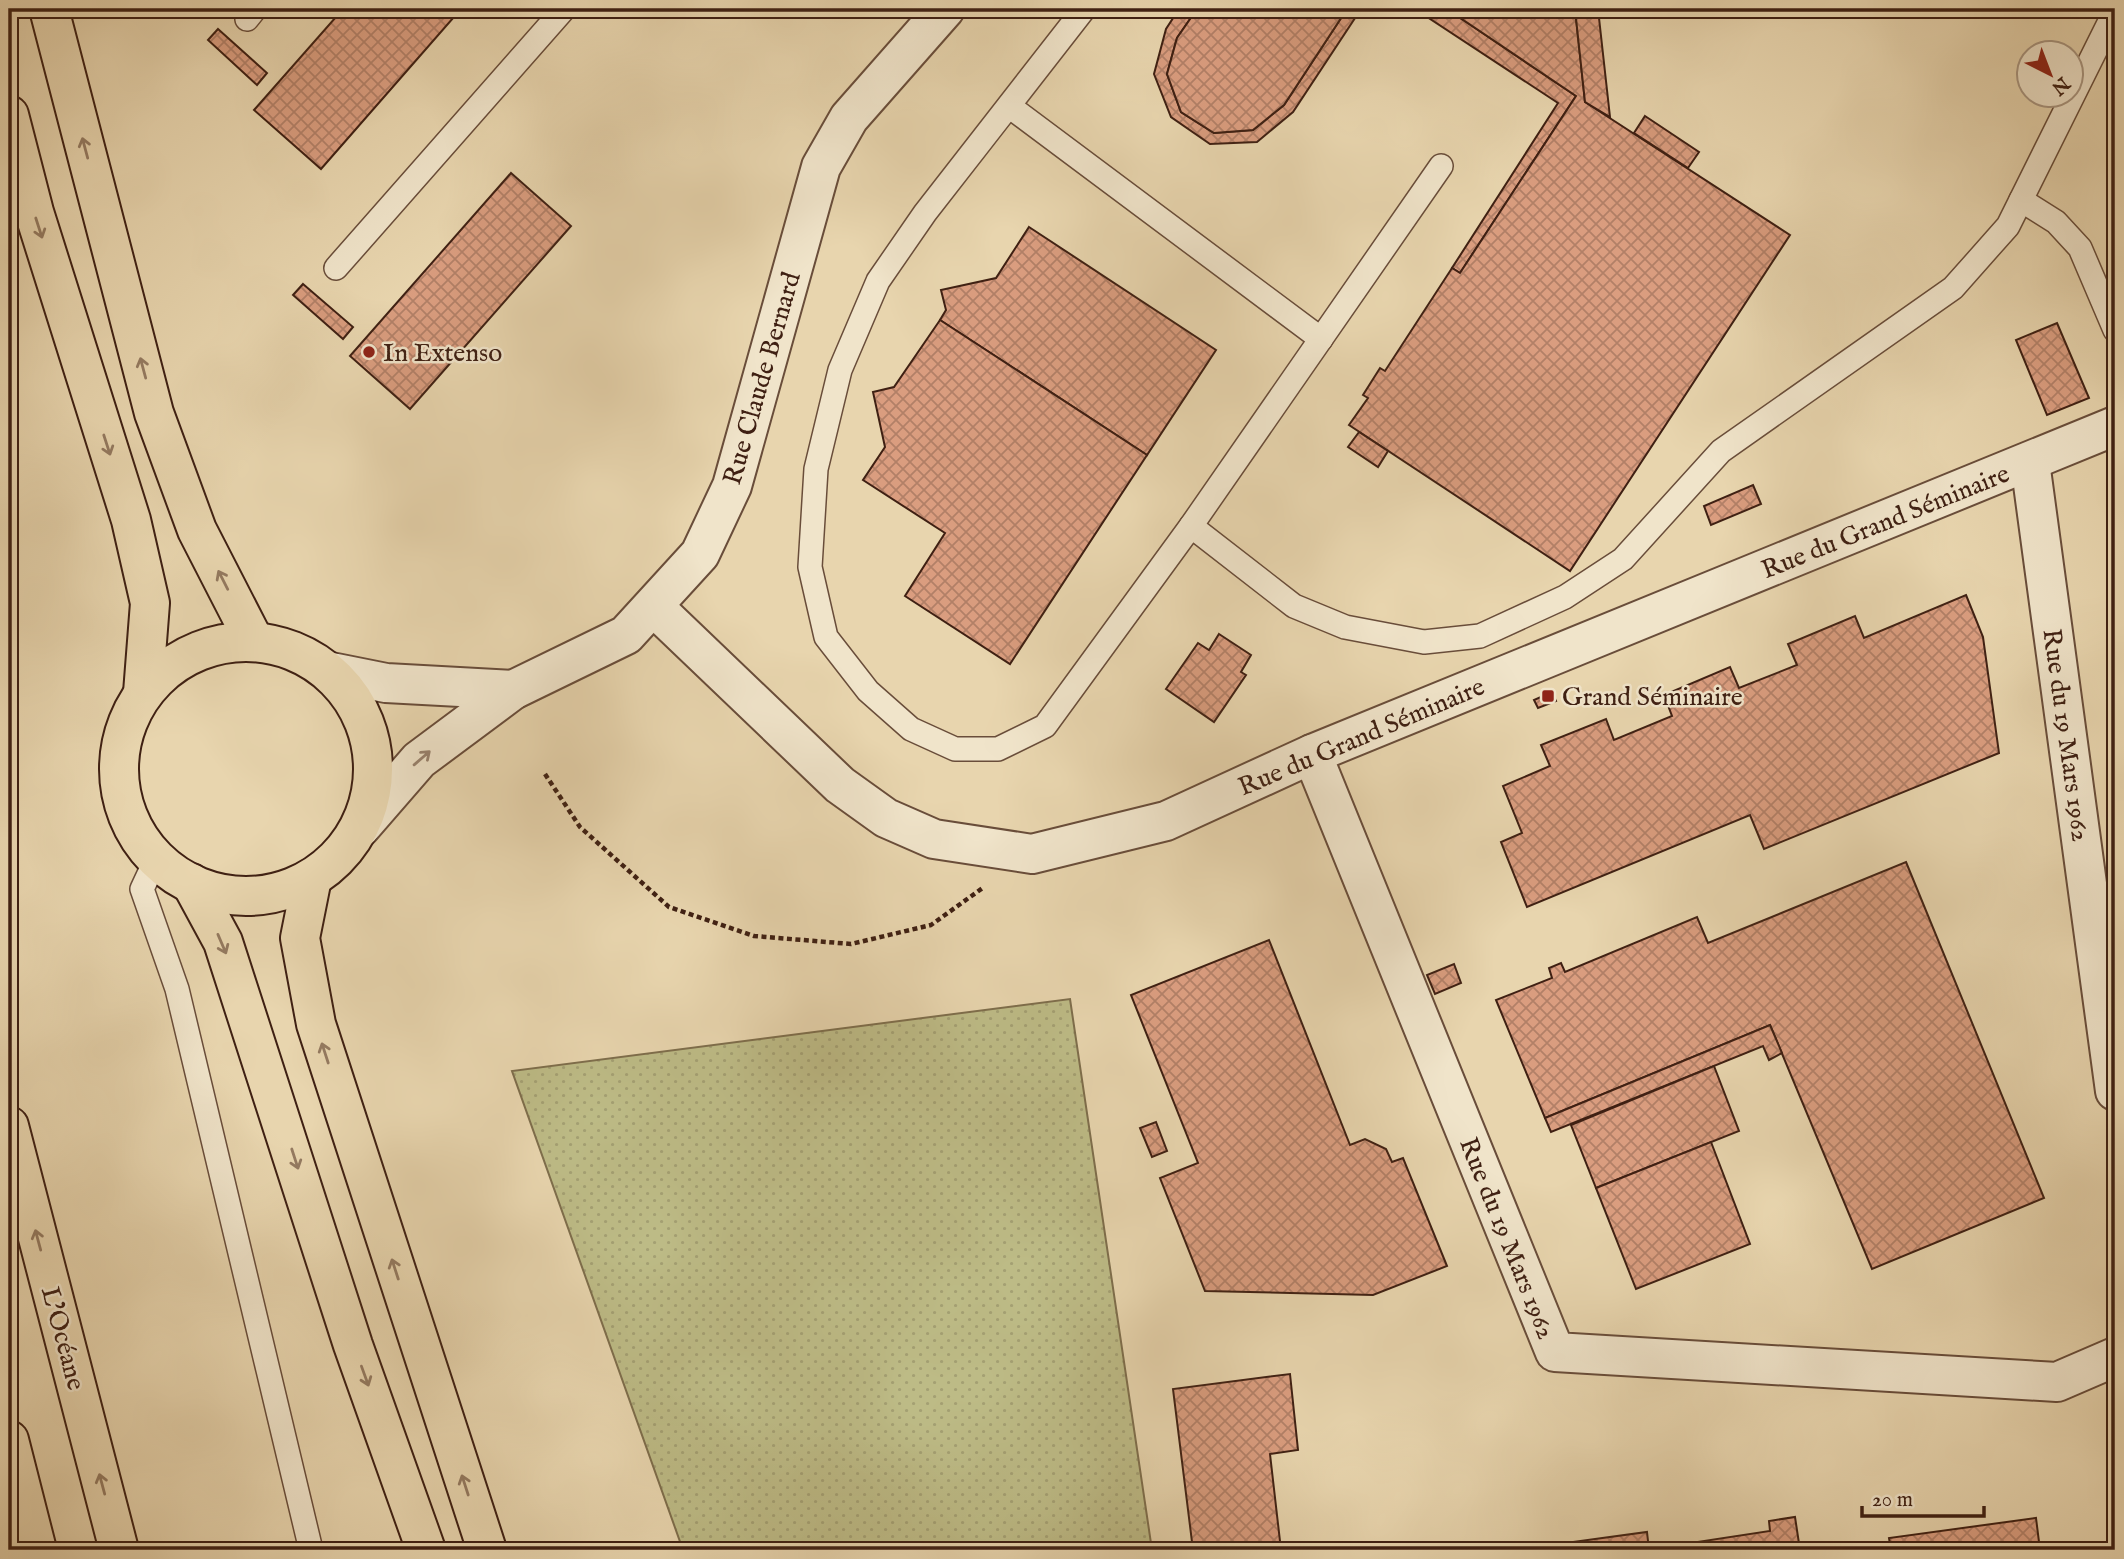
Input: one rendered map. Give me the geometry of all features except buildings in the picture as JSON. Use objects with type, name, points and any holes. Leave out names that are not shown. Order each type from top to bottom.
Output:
[{"type":"main road","points":[[49,9],[155,413],[197,530],[254,641]]},
{"type":"main road","points":[[9,115],[34,212],[131,520],[149,603],[143,693]]},
{"type":"main road","points":[[254,641],[295,650],[331,672],[358,705],[372,745],[373,788],[360,828],[335,862],[300,886],[259,897],[217,894],[178,878],[146,850],[125,814],[118,772],[124,730],[143,693],[174,664],[212,646],[254,641]]},
{"type":"main road","points":[[312,878],[300,938],[316,1024],[487,1550]]},
{"type":"main road","points":[[191,883],[223,942],[354,1345],[426,1550]]},
{"type":"main road","name":"L’Océane","points":[[9,1126],[119,1550]]},
{"type":"main road","points":[[9,1440],[37,1550]]},
{"type":"street","name":"Rue Claude Bernard","points":[[360,828],[419,760],[513,690],[626,635],[700,554],[732,486],[821,167],[849,118],[931,14]]},
{"type":"street","name":"Rue du Grand Séminaire","points":[[654,607],[841,785],[887,818],[934,839],[1032,854],[1166,821],[1312,754],[2115,426]]},
{"type":"street","name":"Rue du 19 Mars 1962","points":[[2030,462],[2115,1091]]},
{"type":"street","name":"Rue Claude Bernard","points":[[331,672],[386,683],[513,690]]},
{"type":"street","name":"Rue du 19 Mars 1962","points":[[1312,754],[1555,1352],[2056,1382],[2115,1357]]},
{"type":"lane","points":[[336,268],[564,9]]},
{"type":"lane","points":[[1084,9],[925,213],[878,281],[841,370],[816,470],[810,566],[826,637],[868,691],[911,729],[955,749],[998,749],[1045,726],[1191,526],[1441,166]]},
{"type":"lane","points":[[1191,526],[1293,606],[1345,627],[1424,642],[1480,636],[1565,597],[1623,559],[1721,451],[1954,288],[2008,226],[2115,10]]},
{"type":"lane","points":[[1009,106],[1321,339]]},
{"type":"lane","points":[[2021,200],[2056,222],[2080,248],[2115,330]]},
{"type":"lane","points":[[156,859],[142,889],[177,989],[311,1550]]},
{"type":"path","points":[[545,774],[580,827],[669,907],[754,936],[851,944],[931,925],[1032,854]]},
{"type":"shaded area","points":[[1070,999],[1152,1550],[683,1550],[512,1071]]},
{"type":"place","name":"In Extenso","points":[[369,352]]},
{"type":"place","name":"Grand Séminaire","points":[[1548,696]]}]
